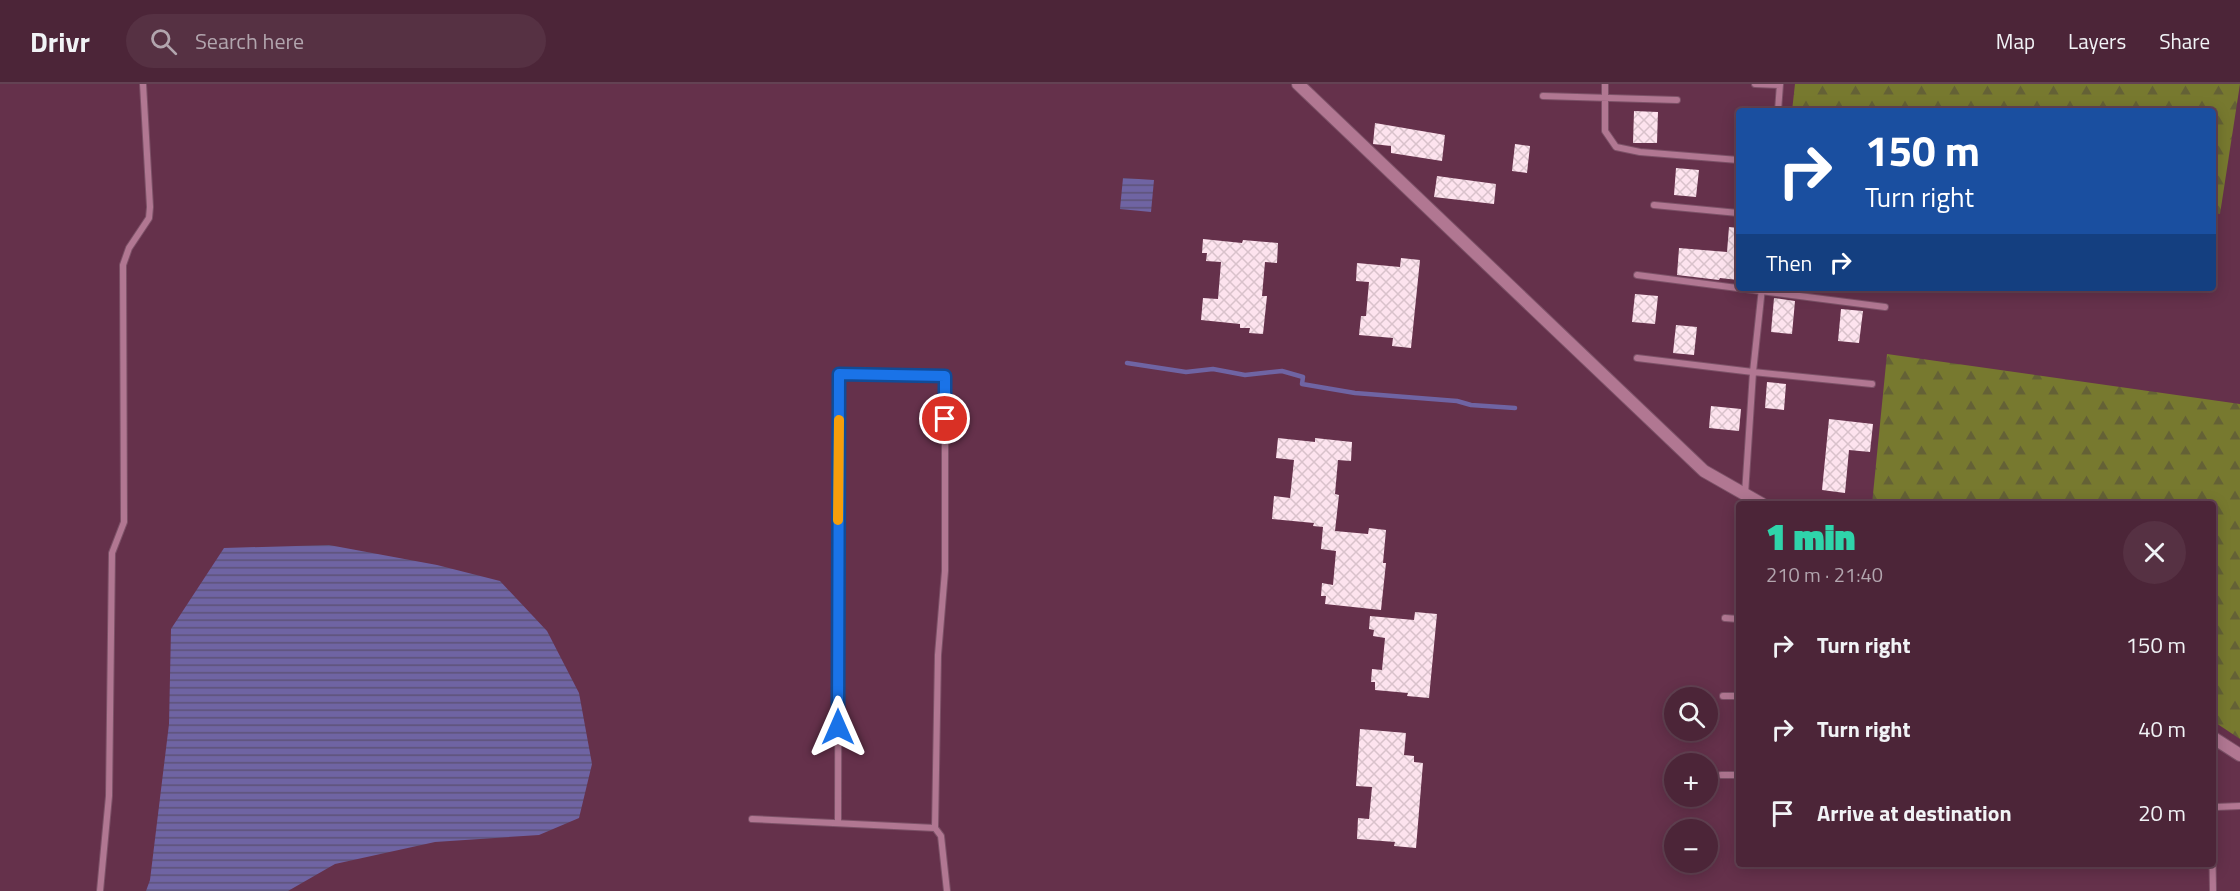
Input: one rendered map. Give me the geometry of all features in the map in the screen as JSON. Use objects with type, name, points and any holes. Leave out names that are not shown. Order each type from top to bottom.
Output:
[{"type":"main road","points":[[1298,84],[1704,471],[1756,501]]},
{"type":"main road","points":[[2216,740],[2240,755]]},
{"type":"street","points":[[100,891],[109,796],[112,553],[124,522],[123,265],[129,248],[149,218],[150,207],[144,84]]},
{"type":"street","points":[[1605,84],[1605,131],[1616,147],[1640,152],[1736,160]]},
{"type":"street","points":[[1755,84],[1780,85],[1778,108]]},
{"type":"street","points":[[1544,96],[1677,100]]},
{"type":"street","points":[[1654,205],[1736,213]]},
{"type":"street","points":[[1637,275],[1736,287]]},
{"type":"street","points":[[1745,496],[1753,372],[1762,291]]},
{"type":"street","points":[[1769,291],[1885,307]]},
{"type":"street","points":[[1637,358],[1872,384]]},
{"type":"street","points":[[838,822],[839,374],[945,376],[945,571],[938,655],[935,828],[941,836],[947,891]]},
{"type":"street","points":[[1725,618],[1736,619]]},
{"type":"street","points":[[1723,696],[1736,696]]},
{"type":"street","points":[[1721,775],[1736,775]]},
{"type":"street","points":[[2216,807],[2240,806]]},
{"type":"street","points":[[752,819],[935,828]]},
{"type":"street","points":[[2213,867],[2213,891]]},
{"type":"green space","points":[[1795,84],[2240,84],[2220,214],[2216,213],[2216,108],[1792,108]]},
{"type":"green space","points":[[1887,354],[2240,404],[2240,739],[2216,723],[2216,501],[1872,501]]},
{"type":"shaded area","points":[[1123,178],[1154,180],[1151,212],[1120,209]]},
{"type":"shaded area","points":[[329,545],[437,565],[500,581],[547,631],[579,693],[592,764],[579,818],[539,835],[435,842],[335,864],[288,891],[146,891],[150,880],[169,724],[171,629],[224,548]]},
{"type":"building","points":[[1634,111],[1658,112],[1657,143],[1633,143]]},
{"type":"building","points":[[1375,123],[1445,135],[1442,161],[1391,153],[1391,146],[1373,144]]},
{"type":"building","points":[[1515,144],[1530,146],[1527,173],[1512,171]]},
{"type":"building","points":[[1676,168],[1699,170],[1696,197],[1674,195]]},
{"type":"building","points":[[1437,176],[1496,184],[1494,204],[1434,197]]},
{"type":"building","points":[[1729,227],[1736,228],[1736,280],[1677,275],[1679,248],[1727,252]]},
{"type":"building","points":[[1203,239],[1242,243],[1243,240],[1278,243],[1277,263],[1265,262],[1262,296],[1267,296],[1263,334],[1249,333],[1250,328],[1240,328],[1240,324],[1201,320],[1203,298],[1218,299],[1221,262],[1206,261],[1207,253],[1202,253]]},
{"type":"building","points":[[1401,258],[1420,260],[1411,348],[1392,346],[1393,338],[1359,335],[1361,316],[1366,316],[1369,282],[1356,281],[1357,263],[1400,267]]},
{"type":"building","points":[[1635,294],[1658,296],[1655,324],[1632,322]]},
{"type":"building","points":[[1774,298],[1795,301],[1792,334],[1771,332]]},
{"type":"building","points":[[1841,309],[1863,311],[1859,343],[1838,341]]},
{"type":"building","points":[[1676,325],[1697,327],[1694,355],[1673,353]]},
{"type":"building","points":[[1767,382],[1786,384],[1784,410],[1765,408]]},
{"type":"building","points":[[1711,406],[1741,409],[1739,431],[1709,428]]},
{"type":"building","points":[[1829,419],[1873,424],[1870,452],[1849,450],[1845,493],[1822,490]]},
{"type":"building","points":[[1278,438],[1315,442],[1315,438],[1352,442],[1351,461],[1338,460],[1335,494],[1339,495],[1335,531],[1368,534],[1369,528],[1386,530],[1383,563],[1386,563],[1381,610],[1325,604],[1326,596],[1321,596],[1322,583],[1333,585],[1336,551],[1321,549],[1323,527],[1313,526],[1314,523],[1272,519],[1274,496],[1290,498],[1294,460],[1276,458]]},
{"type":"building","points":[[1415,612],[1437,614],[1429,698],[1407,696],[1408,693],[1375,690],[1375,682],[1371,682],[1372,669],[1382,670],[1385,638],[1373,636],[1374,630],[1369,629],[1370,616],[1414,620]]},
{"type":"building","points":[[1360,729],[1406,733],[1404,755],[1414,756],[1414,762],[1423,763],[1416,848],[1394,846],[1395,842],[1357,839],[1358,818],[1369,819],[1372,787],[1356,786]]},
{"type":"waterway","points":[[1127,363],[1186,372],[1213,369],[1245,375],[1282,371],[1303,377],[1302,384],[1355,393],[1515,408]]},
{"type":"slow traffic","points":[[838,520],[839,420]]},
{"type":"route","points":[[838,727],[839,374],[945,376],[945,419]]}]
